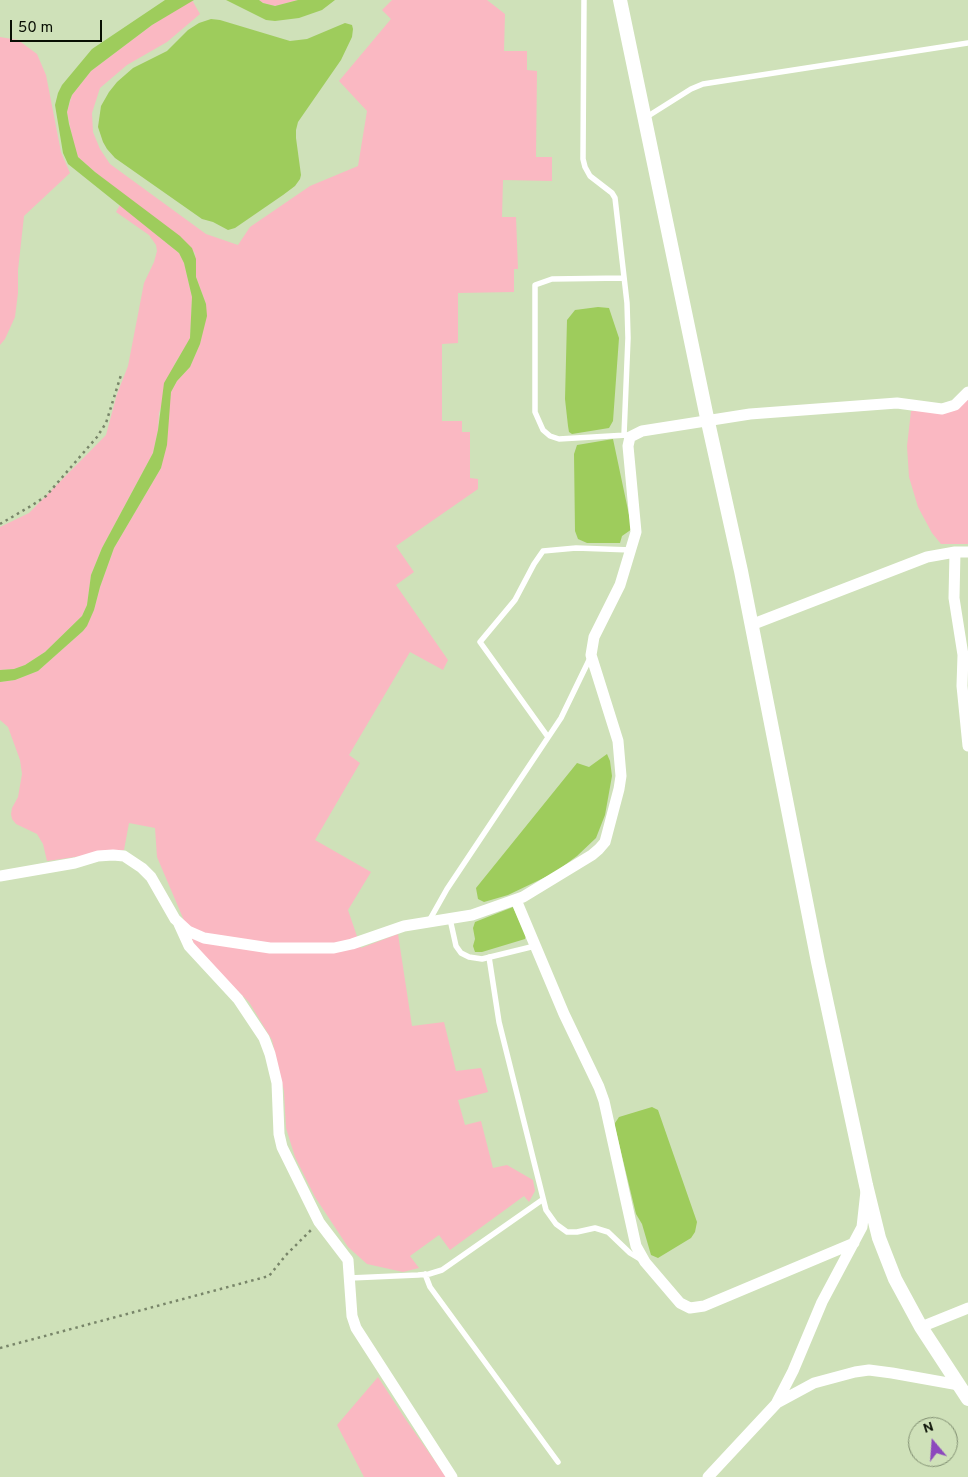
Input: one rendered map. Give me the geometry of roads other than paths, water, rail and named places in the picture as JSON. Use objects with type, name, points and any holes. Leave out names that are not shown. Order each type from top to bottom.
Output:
[{"type":"street","points":[[620,0],[752,625],[818,962],[866,1185],[886,1257],[895,1279],[921,1327],[968,1399]]},
{"type":"street","points":[[178,923],[188,931],[204,938],[270,948],[334,948],[352,944],[404,926],[472,915],[516,900],[592,856],[605,842],[621,776],[618,741],[591,655],[594,637],[620,584],[637,527],[628,446],[629,435],[642,431],[750,414],[897,403],[942,408],[955,404],[968,392]]},
{"type":"street","points":[[752,625],[927,557],[955,552],[968,552]]},
{"type":"street","points":[[955,552],[954,598],[963,655],[962,686],[968,746]]},
{"type":"street","points":[[0,876],[76,863],[98,856],[113,855],[124,856],[142,868],[151,877],[189,946],[238,999],[264,1038],[277,1083],[279,1134],[282,1146],[319,1222],[348,1260],[352,1316],[356,1328],[452,1477]]},
{"type":"street","points":[[516,900],[564,1014],[599,1086],[610,1121],[636,1246],[645,1262],[680,1303],[690,1308],[700,1308],[854,1243]]},
{"type":"street","points":[[708,1477],[776,1404],[793,1371],[822,1302],[862,1227],[866,1185]]},
{"type":"street","points":[[921,1327],[968,1308]]},
{"type":"street","points":[[776,1404],[814,1383],[835,1376],[869,1370],[959,1385]]},
{"type":"lane","points":[[584,0],[583,159],[585,168],[590,176],[612,193],[615,198],[624,278],[628,338],[629,435],[559,439],[550,436],[543,430],[535,412],[535,285],[552,279],[624,278]]},
{"type":"lane","points":[[645,118],[691,89],[703,84],[968,43]]},
{"type":"lane","points":[[548,737],[480,642],[515,600],[543,551],[576,548],[631,550]]},
{"type":"lane","points":[[428,923],[447,889],[565,710],[591,655]]},
{"type":"lane","points":[[450,919],[456,946],[461,953],[469,957],[482,959],[536,946]]},
{"type":"lane","points":[[489,957],[498,1022],[542,1200],[550,1218],[563,1230],[577,1232],[595,1228],[608,1232],[630,1253],[645,1262]]},
{"type":"lane","points":[[350,1278],[425,1274],[442,1270],[542,1200]]},
{"type":"lane","points":[[425,1274],[430,1287],[558,1462]]}]
